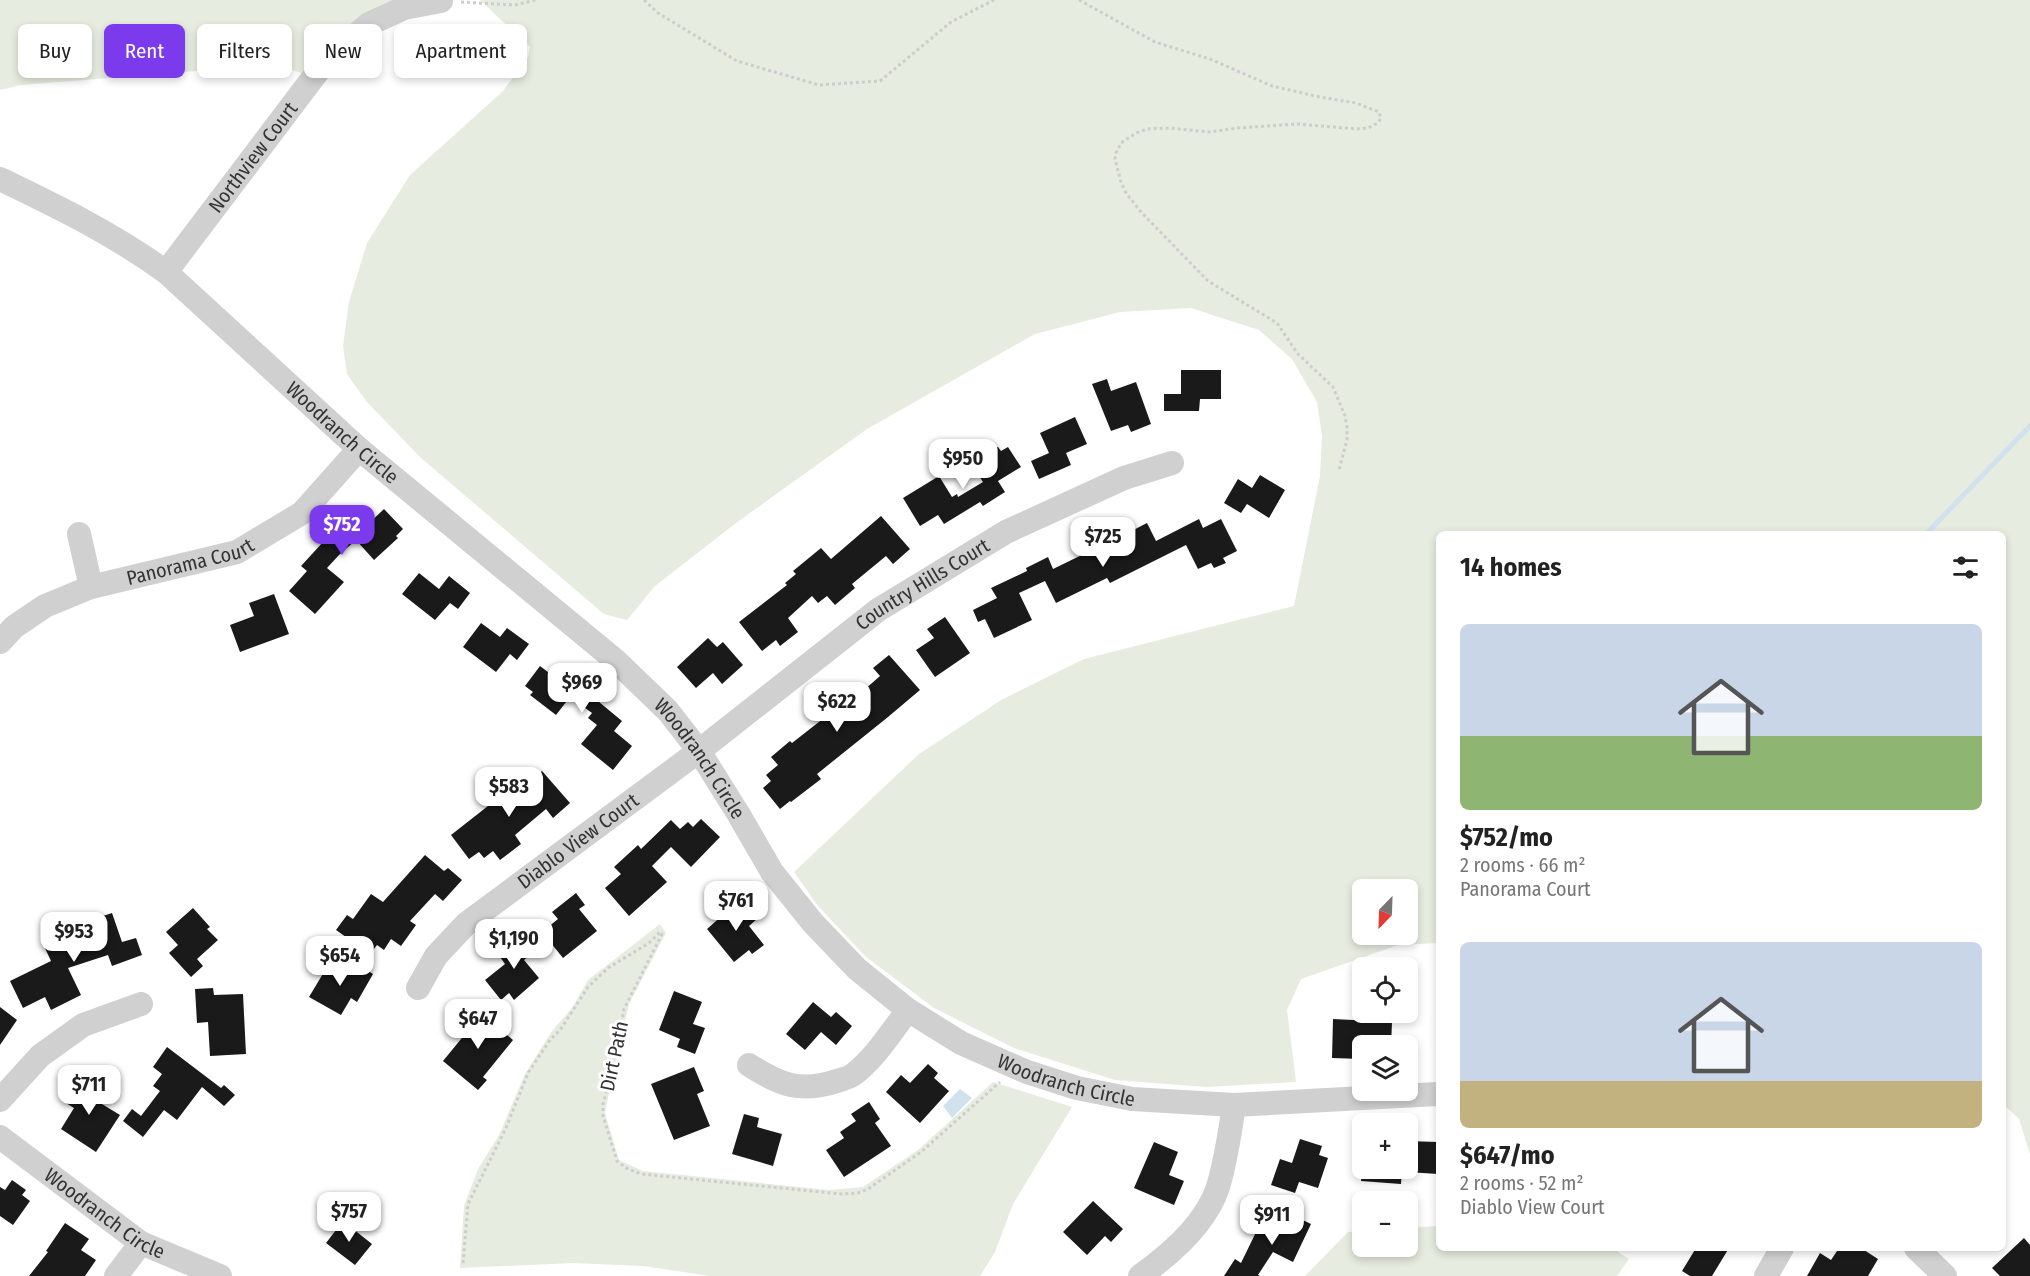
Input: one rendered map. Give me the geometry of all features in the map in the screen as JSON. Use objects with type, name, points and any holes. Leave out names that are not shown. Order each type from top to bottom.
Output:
[{"type":"street","name":"Northview Court","points":[[166,272],[328,58],[369,24],[404,8],[441,1]]},
{"type":"street","name":"Woodranch Circle","points":[[0,180],[90,223],[133,248],[166,272],[359,449],[615,660],[668,711],[699,751],[740,815],[772,873],[813,923],[857,969],[908,1010],[961,1042],[1027,1072],[1077,1088],[1132,1098],[1234,1105],[1436,1094]]},
{"type":"street","name":"Panorama Court","points":[[0,642],[14,627],[45,606],[91,587],[237,552],[302,513],[359,449]]},
{"type":"street","name":"Country Hills Court","points":[[699,751],[878,610],[1006,532],[1124,478],[1172,463]]},
{"type":"street","points":[[79,534],[91,587]]},
{"type":"street","name":"Diablo View Court","points":[[418,988],[436,956],[466,924],[699,751]]},
{"type":"street","points":[[0,1100],[40,1056],[83,1026],[141,1004]]},
{"type":"street","points":[[749,1065],[775,1081],[802,1088],[828,1084],[852,1076],[872,1058],[908,1010]]},
{"type":"street","points":[[1140,1276],[1164,1258],[1200,1221],[1217,1189],[1227,1152],[1234,1105]]},
{"type":"street","name":"Woodranch Circle","points":[[0,1137],[141,1243],[220,1276]]},
{"type":"street","points":[[116,1276],[141,1243]]},
{"type":"street","points":[[1766,1276],[1780,1251]]},
{"type":"street","points":[[1920,1251],[1945,1276]]},
{"type":"path","points":[[441,1],[515,5],[536,0]]},
{"type":"path","points":[[644,0],[658,14],[737,61],[819,84],[880,81],[951,22],[994,0]]},
{"type":"path","points":[[1079,0],[1155,42],[1210,59],[1272,86],[1320,98],[1356,103],[1379,112],[1381,118],[1378,123],[1368,128],[1356,129],[1298,124],[1209,132],[1169,128],[1147,129],[1121,143],[1115,159],[1126,193],[1141,212],[1208,281],[1276,323],[1298,354],[1333,387],[1345,416],[1347,428],[1347,440],[1339,470]]},
{"type":"path","name":"Dirt Path","points":[[463,1263],[468,1204],[506,1128],[528,1073],[588,987],[609,968],[649,943],[660,932],[662,934],[624,1009],[603,1104],[603,1116],[612,1149],[617,1161],[626,1168],[641,1174],[841,1194],[858,1193],[868,1189],[921,1152],[1000,1082]]},
{"type":"shaded area","points":[[0,0],[401,0],[350,24],[304,24],[304,71],[302,73],[292,70],[292,24],[197,24],[197,71],[185,72],[185,24],[104,24],[104,78],[109,78],[21,85],[0,90]]},
{"type":"shaded area","points":[[480,0],[2030,0],[2030,1154],[2019,1119],[2006,1107],[2006,531],[1436,531],[1436,943],[1418,944],[1418,879],[1352,879],[1352,945],[1398,945],[1364,957],[1352,957],[1352,961],[1301,979],[1287,1010],[1296,1082],[1207,1087],[1115,1080],[1014,1048],[934,1008],[865,956],[818,906],[794,872],[919,754],[1003,699],[1084,659],[1294,606],[1320,476],[1322,436],[1317,402],[1292,359],[1259,330],[1191,308],[1120,312],[1035,334],[867,429],[736,523],[655,586],[627,620],[604,614],[421,458],[366,401],[347,374],[343,346],[349,302],[367,243],[410,175],[503,91],[513,78],[527,78],[527,58],[530,47],[527,44],[527,24],[506,24]]},
{"type":"shaded area","points":[[660,924],[666,933],[629,1004],[605,1113],[619,1160],[643,1171],[829,1190],[863,1187],[918,1150],[993,1082],[1072,1107],[1013,1204],[995,1252],[980,1276],[710,1276],[643,1266],[573,1263],[460,1268],[464,1206],[478,1169],[499,1135],[525,1074],[552,1031],[572,1008],[588,980]]},
{"type":"shaded area","points":[[1436,1226],[1436,1251],[1617,1251],[1629,1259],[1617,1276],[1305,1276],[1348,1232],[1352,1232],[1352,1257],[1418,1257],[1418,1227]]},
{"type":"water","points":[[960,1089],[972,1098],[952,1118],[943,1106]]},
{"type":"building","points":[[1181,370],[1221,370],[1221,399],[1200,399],[1199,411],[1164,411],[1164,394],[1181,394]]},
{"type":"building","points":[[1107,379],[1111,391],[1136,382],[1151,424],[1131,432],[1128,425],[1111,431],[1092,384]]},
{"type":"building","points":[[1075,417],[1087,444],[1066,453],[1071,465],[1039,479],[1031,461],[1049,453],[1040,433]]},
{"type":"building","points":[[998,447],[1001,451],[1008,447],[1021,467],[998,481],[1005,492],[983,506],[980,502],[944,524],[938,515],[920,526],[903,498],[939,476],[952,497],[957,494],[958,497],[983,482],[971,463]]},
{"type":"building","points":[[1260,475],[1285,490],[1269,518],[1247,504],[1241,513],[1224,503],[1238,479],[1252,488]]},
{"type":"building","points":[[384,509],[403,529],[396,536],[398,538],[374,560],[356,540],[339,555],[327,568],[344,582],[315,614],[289,591],[307,571],[301,566],[355,513],[367,525]]},
{"type":"building","points":[[881,516],[910,549],[893,564],[886,556],[852,584],[855,588],[835,605],[827,596],[818,603],[812,596],[788,618],[798,632],[780,646],[776,640],[762,651],[739,622],[787,585],[785,583],[796,574],[793,571],[821,548],[831,559]]},
{"type":"building","points":[[1199,519],[1203,528],[1221,519],[1237,551],[1223,558],[1226,563],[1214,568],[1211,563],[1198,569],[1186,545],[1110,583],[1107,578],[1056,603],[1045,581],[1019,593],[1032,620],[994,638],[985,619],[978,622],[973,610],[997,598],[991,588],[1027,571],[1026,568],[1048,557],[1053,569],[1092,550],[1088,542],[1111,530],[1116,539],[1147,523],[1156,541]]},
{"type":"building","points":[[419,573],[439,589],[449,576],[470,593],[458,609],[450,603],[435,620],[402,594]]},
{"type":"building","points":[[274,594],[289,634],[240,652],[230,625],[254,616],[249,603]]},
{"type":"building","points":[[945,617],[970,653],[935,677],[916,650],[934,638],[927,629]]},
{"type":"building","points":[[481,623],[500,637],[507,628],[529,644],[517,660],[510,654],[496,672],[463,647]]},
{"type":"building","points":[[708,638],[717,647],[723,642],[743,665],[722,684],[713,673],[696,688],[677,667]]},
{"type":"building","points":[[889,655],[920,690],[817,774],[821,779],[780,809],[763,788],[771,781],[766,775],[778,765],[771,757],[824,718],[819,711],[839,695],[847,705],[880,676],[873,668]]},
{"type":"building","points":[[540,666],[561,682],[569,671],[590,688],[587,692],[622,721],[614,731],[632,746],[613,770],[581,744],[597,725],[588,718],[592,713],[570,697],[556,715],[530,695],[533,692],[525,686]]},
{"type":"building","points":[[542,771],[570,803],[553,818],[546,809],[515,835],[521,844],[500,860],[493,851],[484,858],[479,852],[469,859],[451,835],[516,784],[521,789]]},
{"type":"building","points":[[701,819],[720,837],[691,867],[671,847],[652,866],[667,882],[629,916],[605,888],[621,874],[614,867],[638,845],[641,849],[671,820],[680,829],[688,822],[693,827]]},
{"type":"building","points":[[425,855],[444,871],[448,868],[462,880],[443,901],[435,894],[410,921],[416,925],[401,946],[391,939],[384,950],[377,945],[370,954],[336,930],[347,915],[353,919],[371,894],[383,902]]},
{"type":"building","points":[[576,893],[585,905],[579,909],[597,931],[563,958],[542,932],[558,919],[552,912]]},
{"type":"building","points":[[741,899],[757,919],[749,926],[764,945],[752,954],[749,950],[734,962],[707,929]]},
{"type":"building","points":[[193,908],[210,927],[207,929],[218,940],[197,959],[203,966],[191,977],[169,953],[178,945],[166,932]]},
{"type":"building","points":[[112,913],[122,942],[136,938],[142,955],[112,966],[108,955],[68,968],[81,995],[51,1010],[45,997],[23,1008],[10,981],[51,961],[44,946],[55,941],[57,945],[86,935],[82,923]]},
{"type":"building","points":[[523,933],[536,950],[524,960],[539,978],[514,1000],[509,993],[501,1000],[485,980],[505,964],[498,954]]},
{"type":"building","points":[[330,962],[353,975],[359,965],[373,974],[357,1002],[351,998],[341,1015],[309,997]]},
{"type":"building","points":[[213,988],[214,995],[243,994],[246,1054],[210,1056],[208,1022],[197,1023],[195,989]]},
{"type":"building","points":[[674,991],[702,1002],[693,1024],[705,1028],[695,1054],[677,1047],[680,1039],[659,1030]]},
{"type":"building","points":[[813,1002],[831,1017],[836,1012],[852,1026],[836,1045],[821,1032],[805,1050],[786,1034]]},
{"type":"building","points":[[0,1007],[17,1020],[0,1045]]},
{"type":"building","points":[[477,1010],[513,1040],[483,1077],[487,1080],[478,1090],[443,1061],[466,1033],[462,1029]]},
{"type":"building","points":[[1333,1019],[1352,1020],[1352,1023],[1392,1023],[1391,1035],[1352,1035],[1352,1059],[1332,1058]]},
{"type":"building","points":[[167,1047],[221,1088],[224,1085],[235,1095],[224,1106],[202,1087],[177,1120],[164,1110],[143,1137],[123,1121],[132,1109],[141,1116],[160,1091],[153,1086],[162,1074],[153,1067]]},
{"type":"building","points":[[928,1064],[938,1073],[934,1078],[949,1091],[920,1123],[886,1092],[901,1075],[910,1083]]},
{"type":"building","points":[[694,1067],[704,1091],[697,1094],[710,1126],[674,1140],[651,1084]]},
{"type":"building","points":[[84,1075],[100,1085],[92,1098],[120,1115],[96,1152],[61,1129],[74,1108],[66,1103]]},
{"type":"building","points":[[869,1102],[880,1119],[875,1123],[891,1146],[844,1177],[826,1150],[844,1138],[840,1132],[856,1121],[851,1114]]},
{"type":"building","points":[[744,1114],[759,1118],[757,1127],[782,1134],[773,1166],[732,1154]]},
{"type":"building","points":[[1300,1139],[1322,1146],[1319,1155],[1328,1158],[1318,1188],[1299,1182],[1295,1193],[1271,1185],[1280,1159],[1292,1163]]},
{"type":"building","points":[[1418,1141],[1436,1142],[1436,1174],[1418,1173]]},
{"type":"building","points":[[1154,1142],[1178,1152],[1169,1175],[1184,1181],[1174,1205],[1134,1188]]},
{"type":"building","points":[[1361,1179],[1401,1179],[1401,1184],[1361,1181]]},
{"type":"building","points":[[12,1180],[26,1190],[22,1195],[30,1201],[13,1225],[0,1216],[0,1187],[5,1190]]},
{"type":"building","points":[[1093,1201],[1123,1229],[1111,1242],[1105,1236],[1087,1255],[1063,1232]]},
{"type":"building","points":[[1284,1211],[1311,1224],[1293,1262],[1273,1252],[1258,1275],[1260,1276],[1224,1276],[1235,1259],[1241,1263],[1259,1226],[1274,1233]]},
{"type":"building","points":[[343,1221],[372,1244],[355,1265],[326,1243]]},
{"type":"building","points":[[65,1223],[89,1239],[81,1250],[96,1260],[85,1276],[29,1276],[48,1252],[46,1251]]},
{"type":"building","points":[[2024,1238],[2030,1245],[2030,1276],[2000,1276],[1992,1268]]},
{"type":"building","points":[[1694,1251],[1727,1251],[1712,1276],[1690,1276],[1682,1271]]},
{"type":"building","points":[[1837,1251],[1866,1251],[1878,1259],[1868,1276],[1807,1276],[1820,1253],[1831,1260]]},
{"type":"waterway","points":[[1929,531],[2030,426]]}]
